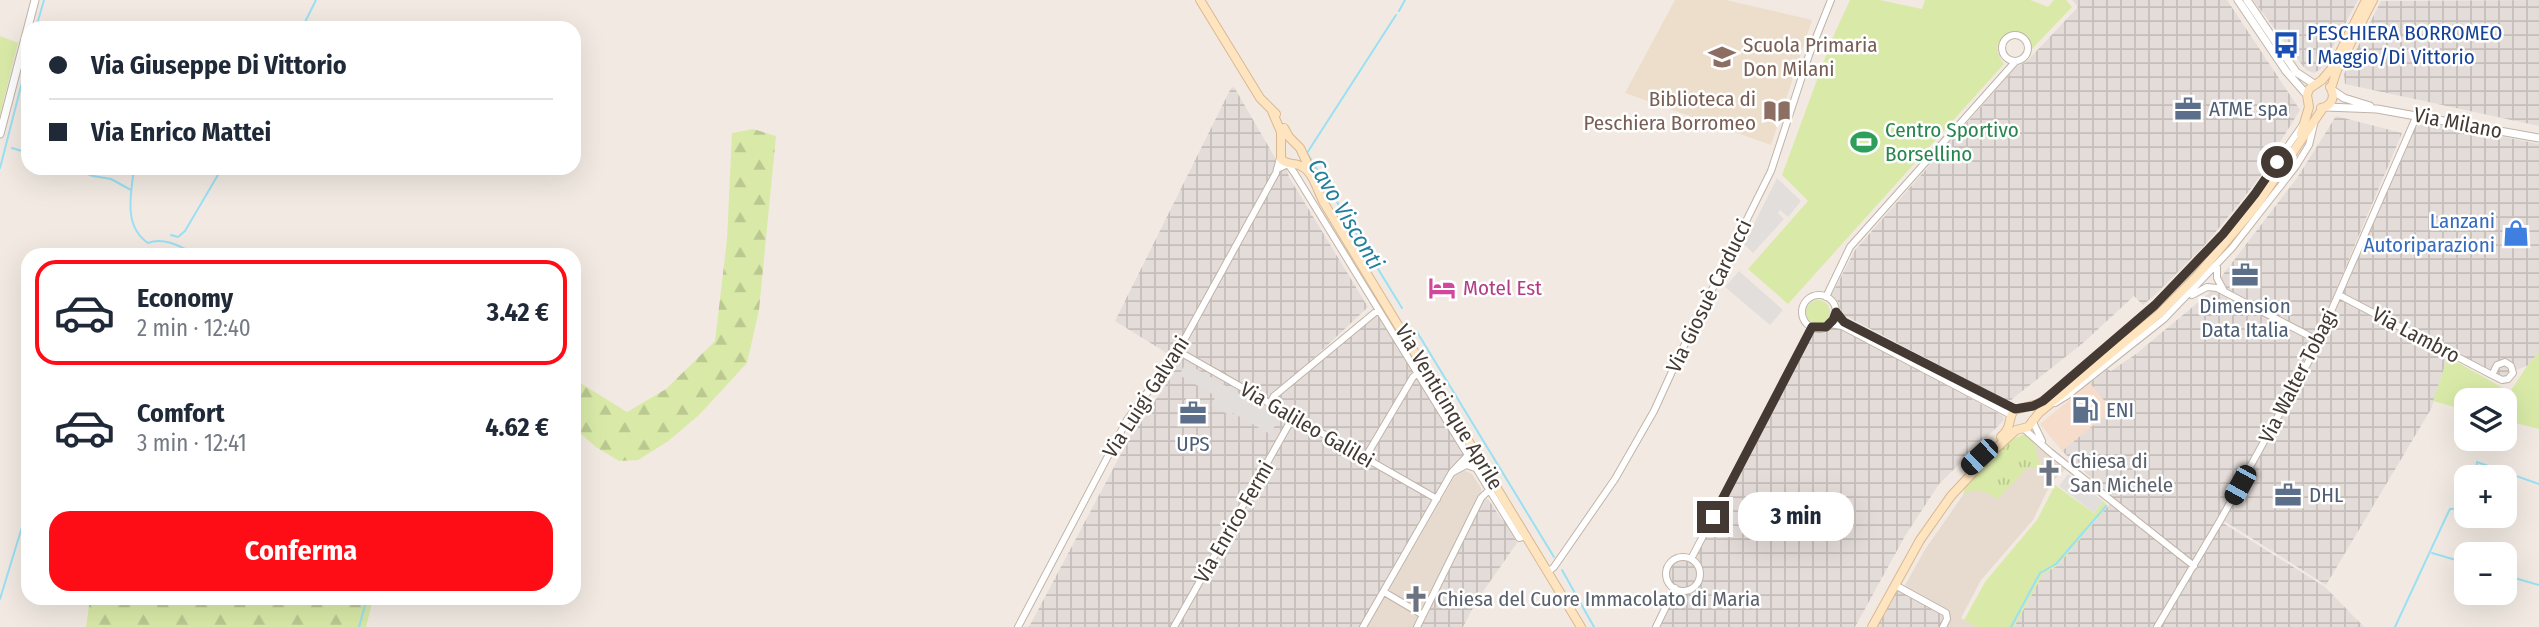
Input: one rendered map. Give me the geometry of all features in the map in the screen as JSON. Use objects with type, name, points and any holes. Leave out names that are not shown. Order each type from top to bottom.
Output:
[{"type":"main road","points":[[1200,0],[1260,98],[1280,118],[1287,135],[1296,144]]},
{"type":"main road","points":[[2294,153],[2306,122],[2309,89],[2332,68],[2366,0]]},
{"type":"main road","points":[[1872,627],[1920,540],[1951,496],[1993,451],[2029,425],[2104,357],[2165,308],[2208,265],[2257,205],[2315,119],[2332,100],[2335,75],[2373,0]]},
{"type":"main road","points":[[2316,83],[2326,83],[2332,89]]},
{"type":"main road","points":[[2308,99],[2315,107],[2325,107]]},
{"type":"main road","points":[[1272,111],[1282,141],[1280,151],[1286,162],[1298,161],[1301,154]]},
{"type":"main road","points":[[1282,141],[1296,144]]},
{"type":"main road","name":"Via Venticinque Aprile","points":[[1296,144],[1315,178],[1317,188]]},
{"type":"main road","name":"Via Venticinque Aprile","points":[[1286,162],[1304,168],[1317,188],[1475,449],[1493,489],[1523,537],[1549,571],[1581,627]]},
{"type":"main road","points":[[1867,627],[1929,518],[1969,467],[2005,433],[2015,414],[2041,402],[2104,357]]},
{"type":"main road","points":[[2015,414],[2030,412],[2032,420]]},
{"type":"main road","points":[[2015,414],[2022,429]]},
{"type":"street","points":[[30,21],[35,0]]},
{"type":"street","name":"Via Giosuè Carducci","points":[[1549,571],[1591,517],[1654,411],[1771,171],[1809,55],[1831,0]]},
{"type":"street","points":[[2238,0],[2308,99]]},
{"type":"street","points":[[2247,0],[2298,74],[2316,83]]},
{"type":"street","points":[[1826,297],[1850,247],[2015,62],[2024,59],[2028,47],[2024,39],[2016,35],[2008,37],[2002,48],[2004,56],[2015,62]]},
{"type":"street","points":[[0,134],[21,54]]},
{"type":"street","name":"Via Milano","points":[[2332,89],[2344,98],[2377,109]]},
{"type":"street","name":"Via Milano","points":[[2325,107],[2377,109],[2539,138]]},
{"type":"street","name":"Via Walter Tobagi","points":[[2157,627],[2194,566],[2319,341],[2417,115]]},
{"type":"street","points":[[2046,407],[2068,396],[2180,303],[2218,264],[2265,208],[2295,166],[2309,145],[2315,119]]},
{"type":"street","points":[[2070,379],[2155,305],[2200,260],[2249,202],[2306,122]]},
{"type":"street","points":[[1286,162],[1475,468]]},
{"type":"street","name":"Via Luigi Galvani","points":[[1018,627],[1127,420],[1178,351],[1277,169],[1286,162]]},
{"type":"street","points":[[2218,264],[2217,278],[2226,292]]},
{"type":"street","points":[[2180,303],[2207,287],[2226,292],[2319,341]]},
{"type":"street","points":[[1816,295],[1826,297],[1833,303],[1844,322],[2015,414],[1842,326],[1830,324],[1822,328],[1812,327],[1802,315],[1804,304],[1816,295]]},
{"type":"street","name":"Via Lambro","points":[[2339,295],[2492,375]]},
{"type":"street","points":[[1270,403],[1274,396],[1378,310]]},
{"type":"street","points":[[1830,324],[1836,312]]},
{"type":"street","points":[[1691,559],[1812,327]]},
{"type":"street","name":"Via Galileo Galilei","points":[[1178,351],[1437,499]]},
{"type":"street","points":[[1365,458],[1413,376],[1418,373]]},
{"type":"street","name":"Via Enrico Fermi","points":[[1174,627],[1293,417]]},
{"type":"street","points":[[2032,420],[2047,449]]},
{"type":"street","points":[[2022,429],[2194,566]]},
{"type":"street","points":[[1363,627],[1452,472],[1475,449]]},
{"type":"street","points":[[1417,627],[1481,498],[1493,489],[1482,471],[1475,468],[1466,465],[1452,472]]},
{"type":"street","points":[[1677,558],[1691,559],[1699,569],[1698,582],[1688,590],[1675,588],[1668,582],[1667,568],[1677,558]]},
{"type":"street","points":[[1895,585],[1945,613],[1945,624]]},
{"type":"street","points":[[1656,627],[1675,588]]},
{"type":"street","points":[[1384,592],[1423,615]]},
{"type":"shaded area","name":"Scuola Primaria Don Milani","points":[[1675,0],[1726,0],[1812,20],[1771,145],[1625,93]]},
{"type":"shaded area","points":[[2072,0],[2227,0],[2300,110],[2265,170],[2239,204],[2203,247],[2156,294],[2143,305],[2134,296],[2083,343],[2011,400],[2006,400],[1842,314],[1838,302],[1831,296],[1855,250],[2017,66],[2026,62],[2078,7]]},
{"type":"shaded area","points":[[2253,0],[2358,0],[2321,69],[2314,73],[2306,70]]},
{"type":"shaded area","points":[[2539,0],[2539,126],[2345,84],[2344,74],[2381,1]]},
{"type":"shaded area","points":[[1234,87],[1368,307],[1282,388],[1377,315],[1411,362],[1475,468],[1469,465],[1452,472],[1363,627],[1029,627],[1131,435],[1174,373],[1165,352],[1115,321],[1231,88]]},
{"type":"shaded area","points":[[2336,116],[2402,133],[2314,342],[2218,520],[2325,587],[2364,627],[2014,627],[2043,574],[2057,566],[2114,499],[2062,451],[2112,410],[2090,383],[2108,369],[2111,371],[2136,354],[2208,294],[2297,178]]},
{"type":"shaded area","points":[[2430,122],[2539,144],[2539,352],[2527,366],[2513,371],[2504,380],[2449,353],[2431,409],[2326,585],[2221,519],[2311,357],[2411,128]]},
{"type":"shaded area","points":[[1777,178],[1801,201],[1788,217],[1780,210],[1778,213],[1784,219],[1753,253],[1744,244]]},
{"type":"shaded area","points":[[1739,271],[1783,310],[1770,325],[1725,287]]},
{"type":"shaded area","points":[[1838,327],[2003,416],[2004,420],[1939,484],[1905,536],[1855,627],[1652,627],[1671,590],[1663,579],[1663,566],[1671,556],[1690,554],[1808,328],[1817,332]]},
{"type":"shaded area","points":[[1186,363],[1278,416],[1270,434],[1233,413],[1231,416],[1211,405],[1216,396],[1179,375]]},
{"type":"shaded area","points":[[2090,383],[2113,410],[2062,451],[2040,424]]},
{"type":"shaded area","points":[[2025,434],[2066,468],[2051,483],[2033,520],[1981,580],[1961,618],[1977,627],[1946,627],[1904,587],[1965,488],[2004,447]]},
{"type":"shaded area","points":[[1464,470],[1472,474],[1481,492],[1421,611],[1388,591],[1456,474]]},
{"type":"shaded area","points":[[2068,474],[2103,501],[2094,513],[2059,486]]},
{"type":"shaded area","points":[[1488,499],[1517,543],[1477,600],[1463,627],[1420,627],[1483,500]]},
{"type":"shaded area","points":[[1898,589],[1944,614],[1941,627],[1877,627]]},
{"type":"shaded area","points":[[1385,595],[1419,615],[1413,627],[1367,627]]},
{"type":"green space","name":"Centro Sportivo Borsellino","points":[[1850,0],[1880,0],[1922,9],[1925,0],[2030,0],[2048,7],[2054,0],[2066,0],[2072,7],[2032,49],[2027,37],[2015,32],[2000,40],[1997,48],[2004,64],[1788,304],[1748,269],[1808,201],[1782,175],[1832,39]]},
{"type":"green space","points":[[0,36],[18,43],[0,115]]},
{"type":"green space","points":[[753,129],[776,136],[759,310],[747,363],[699,415],[667,442],[638,460],[619,461],[581,434],[581,383],[627,412],[666,389],[715,341],[727,239],[732,133]]},
{"type":"green space","points":[[1813,300],[1823,300],[1830,307],[1830,317],[1823,324],[1813,324],[1806,317],[1806,307]]},
{"type":"green space","points":[[2539,352],[2539,429],[2517,423],[2517,388],[2513,388]]},
{"type":"green space","points":[[2448,357],[2503,388],[2454,388],[2454,407],[2433,401]]},
{"type":"green space","points":[[2025,434],[2035,445],[2040,467],[2028,467],[1997,499],[1980,491],[1963,495],[1972,478],[1989,459],[2008,443]]},
{"type":"green space","points":[[2055,485],[2094,513],[2103,501],[2108,506],[2057,566],[2043,574],[2014,627],[1977,627],[1964,620],[1985,582],[2037,520]]},
{"type":"green space","points":[[89,605],[372,605],[366,627],[86,627]]},
{"type":"waterway","points":[[38,21],[44,0]]},
{"type":"waterway","points":[[306,21],[316,0]]},
{"type":"waterway","points":[[1399,11],[1405,0]]},
{"type":"waterway","name":"Cavo Visconti","points":[[1396,15],[1307,153],[1402,308]]},
{"type":"waterway","points":[[0,168],[21,86]]},
{"type":"waterway","points":[[12,148],[21,151]]},
{"type":"waterway","points":[[90,175],[111,179],[131,190]]},
{"type":"waterway","points":[[133,175],[130,209],[140,236],[148,243],[161,241],[182,248]]},
{"type":"waterway","points":[[171,235],[178,237],[185,231],[218,175]]},
{"type":"waterway","points":[[1417,332],[1554,557]]},
{"type":"waterway","points":[[2477,465],[2477,462],[2485,465]]},
{"type":"waterway","points":[[2517,476],[2539,484]]},
{"type":"waterway","points":[[2011,627],[2040,573],[2056,564],[2106,506]]},
{"type":"waterway","points":[[2395,627],[2450,509],[2454,509]]},
{"type":"waterway","points":[[0,599],[21,530]]},
{"type":"waterway","points":[[2432,553],[2454,559]]},
{"type":"waterway","points":[[1562,570],[1594,627]]},
{"type":"waterway","points":[[2517,579],[2539,585]]},
{"type":"waterway","points":[[359,627],[365,605]]},
{"type":"place","name":"PESCHIERA BORROMEO I Maggio/Di Vittorio","points":[[2286,45]]},
{"type":"place","name":"Scuola Primaria Don Milani","points":[[1722,57]]},
{"type":"place","name":"ATME spa","points":[[2188,109]]},
{"type":"place","name":"Biblioteca di Peschiera Borromeo","points":[[1777,111]]},
{"type":"place","name":"Centro Sportivo Borsellino","points":[[1864,142]]},
{"type":"place","name":"Lanzani Autoriparazioni","points":[[2516,233]]},
{"type":"place","name":"Dimension Data Italia","points":[[2245,275]]},
{"type":"place","name":"Motel Est","points":[[1442,288]]},
{"type":"place","name":"ENI","points":[[2085,410]]},
{"type":"place","name":"UPS","points":[[1193,413]]},
{"type":"place","name":"Chiesa di San Michele","points":[[2049,473]]},
{"type":"place","name":"DHL","points":[[2288,495]]},
{"type":"place","name":"Chiesa del Cuore Immacolato di Maria","points":[[1416,599]]},
{"type":"route","points":[[1713,517],[1812,327],[1826,327],[1836,312],[1844,322],[2015,409],[2033,406],[2070,379],[2189,272],[2243,210],[2277,162]]}]
